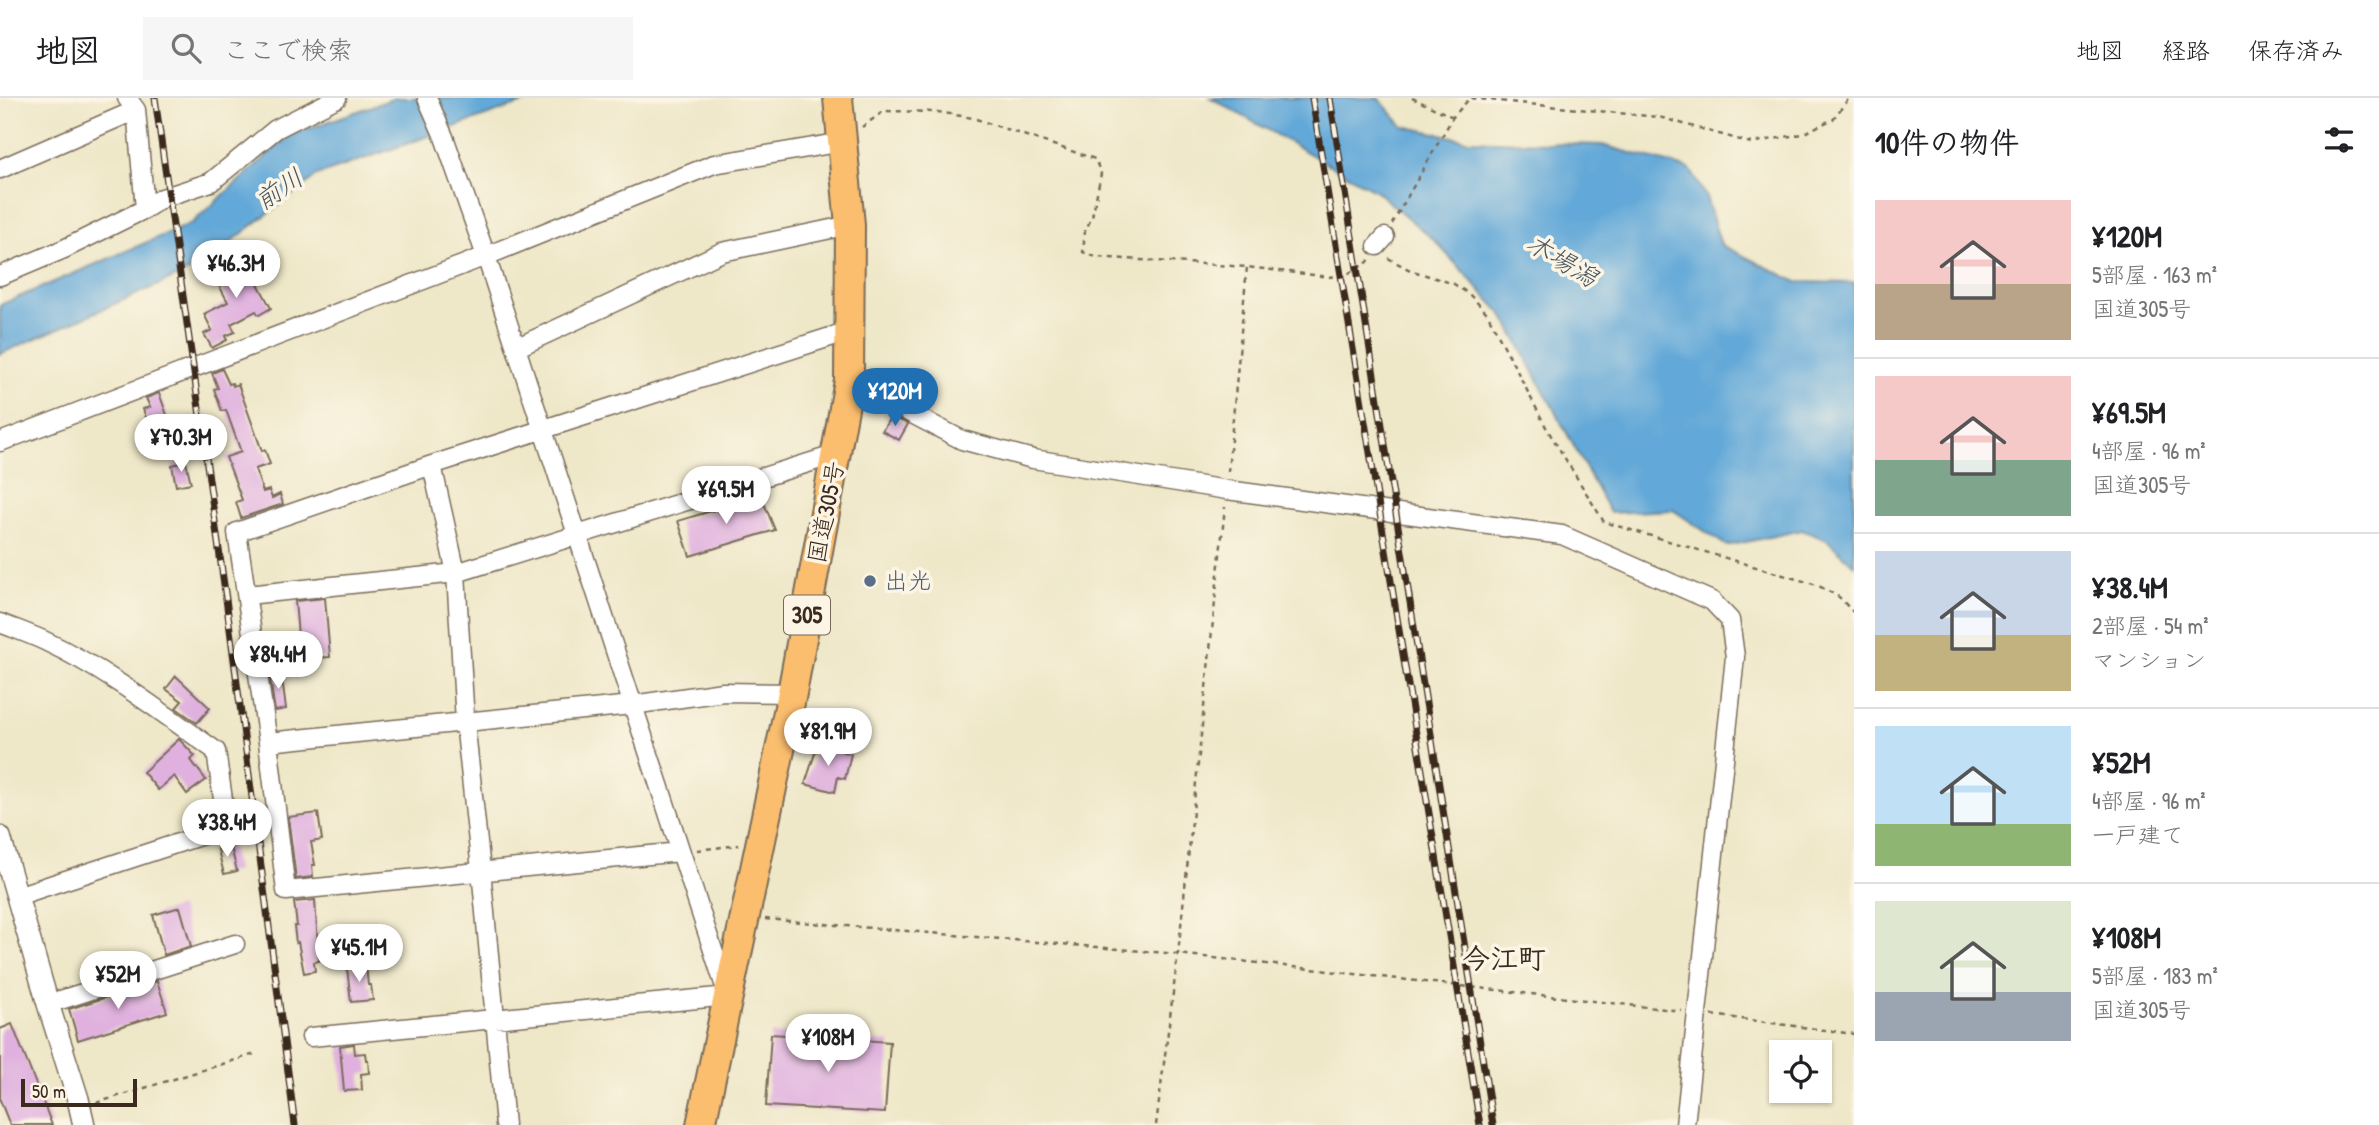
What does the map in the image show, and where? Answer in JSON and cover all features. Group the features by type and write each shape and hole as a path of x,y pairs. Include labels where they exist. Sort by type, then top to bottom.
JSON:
{"highway":[{"name":"国道305号","path":"701,1125 792,693 849,382 850,225 838,98"}],"street":[{"path":"0,276 64,249 169,195 211,182 276,129 337,98"},
{"path":"311,1037 728,996 516,348 444,137 427,98"},
{"path":"0,170 132,104 145,209"},
{"path":"0,442 485,256 714,164 843,142"},
{"path":"516,348 722,252 850,225"},
{"path":"680,852 286,891 268,742 237,532 432,465 849,331"},
{"path":"849,382 962,440 1032,459 1227,490 1562,535 1712,601 1730,620 1735,657 1685,1125"},
{"path":"247,595 456,573 837,454"},
{"path":"432,465 456,573 465,722 505,1125"},
{"path":"0,623 45,641 100,671 216,751 227,827 17,896"},
{"path":"268,742 632,705 723,692 792,693"},
{"path":"0,837 82,1116"},
{"path":"48,1004 235,944"}],"path":[{"path":"1412,98 1453,117"},
{"path":"843,142 884,111 938,112 973,118 1096,159 1101,174 1093,217 1085,231 1083,252 1096,257 1247,267 1330,277 1349,273 1367,262 1453,117 1470,98 1659,117 1751,143 1802,134 1833,119 1849,98"},
{"path":"1381,241 1391,261 1454,284 1469,294 1487,313 1548,429 1604,522 1818,585 1839,597 1854,613"},
{"path":"1156,1125 1178,954 1227,490 1247,267"},
{"path":"680,852 761,843"},
{"path":"745,918 1178,954 1698,1013 1854,1034"},
{"path":"82,1116 255,1054"}],"water":[{"name":"前川","path":"395,98 537,98 318,175 197,268 0,354 0,305 192,223 290,135"},
{"name":"木場潟","path":"1211,98 1378,98 1403,126 1467,140 1602,145 1690,169 1706,197 1721,245 1797,282 1854,283 1854,565 1827,540 1802,530 1727,546 1673,510 1610,513 1503,315 1434,240 1376,191"}],"building":[{"path":"248,250 255,261 248,265 271,308 259,315 256,311 231,324 235,332 225,336 227,340 212,348 204,334 212,330 204,314 228,302 215,278 235,268 230,260"},
{"path":"222,369 229,384 238,384 262,451 265,450 270,464 255,469 263,492 269,490 272,498 280,494 283,504 241,518 236,502 242,500 226,457 241,452 226,410 222,411 214,389 218,388 212,373"},
{"path":"159,393 167,415 162,417 170,441 156,446 143,409 150,407 146,398"},
{"path":"891,416 908,424 899,440 882,431"},
{"path":"186,462 191,483 176,486 172,465"},
{"path":"761,496 775,530 690,556 678,521"},
{"path":"325,598 330,657 300,659 295,601"},
{"path":"281,671 286,709 275,711 269,673"},
{"path":"176,676 210,708 197,723 176,708 182,701 166,689"},
{"path":"179,739 195,756 191,760 206,780 187,794 174,776 158,790 143,772"},
{"path":"818,744 851,754 845,779 838,777 835,792 805,784"},
{"path":"318,813 322,840 311,842 315,865 312,865 313,877 296,879 288,817"},
{"path":"230,843 237,871 224,874 217,846"},
{"path":"315,900 319,961 314,962 315,971 304,973 298,942 296,943 294,902"},
{"path":"180,907 191,946 164,955 153,915"},
{"path":"366,965 373,1000 351,1002 347,968"},
{"path":"157,981 167,1012 78,1040 69,1009"},
{"path":"12,1024 52,1125 10,1125 0,1100 0,1029"},
{"path":"771,1034 890,1042 885,1113 766,1106"},
{"path":"354,1044 355,1054 365,1053 369,1073 361,1074 362,1090 344,1091 340,1046"}],"railway":[{"path":"155,98 226,599 295,1125"},
{"path":"1312,98 1480,1125"},
{"path":"1330,98 1493,1125"}],"place":[{"name":"出光","path":"870,581"}],"district":[{"name":"今江町","path":"1504,958"}]}
